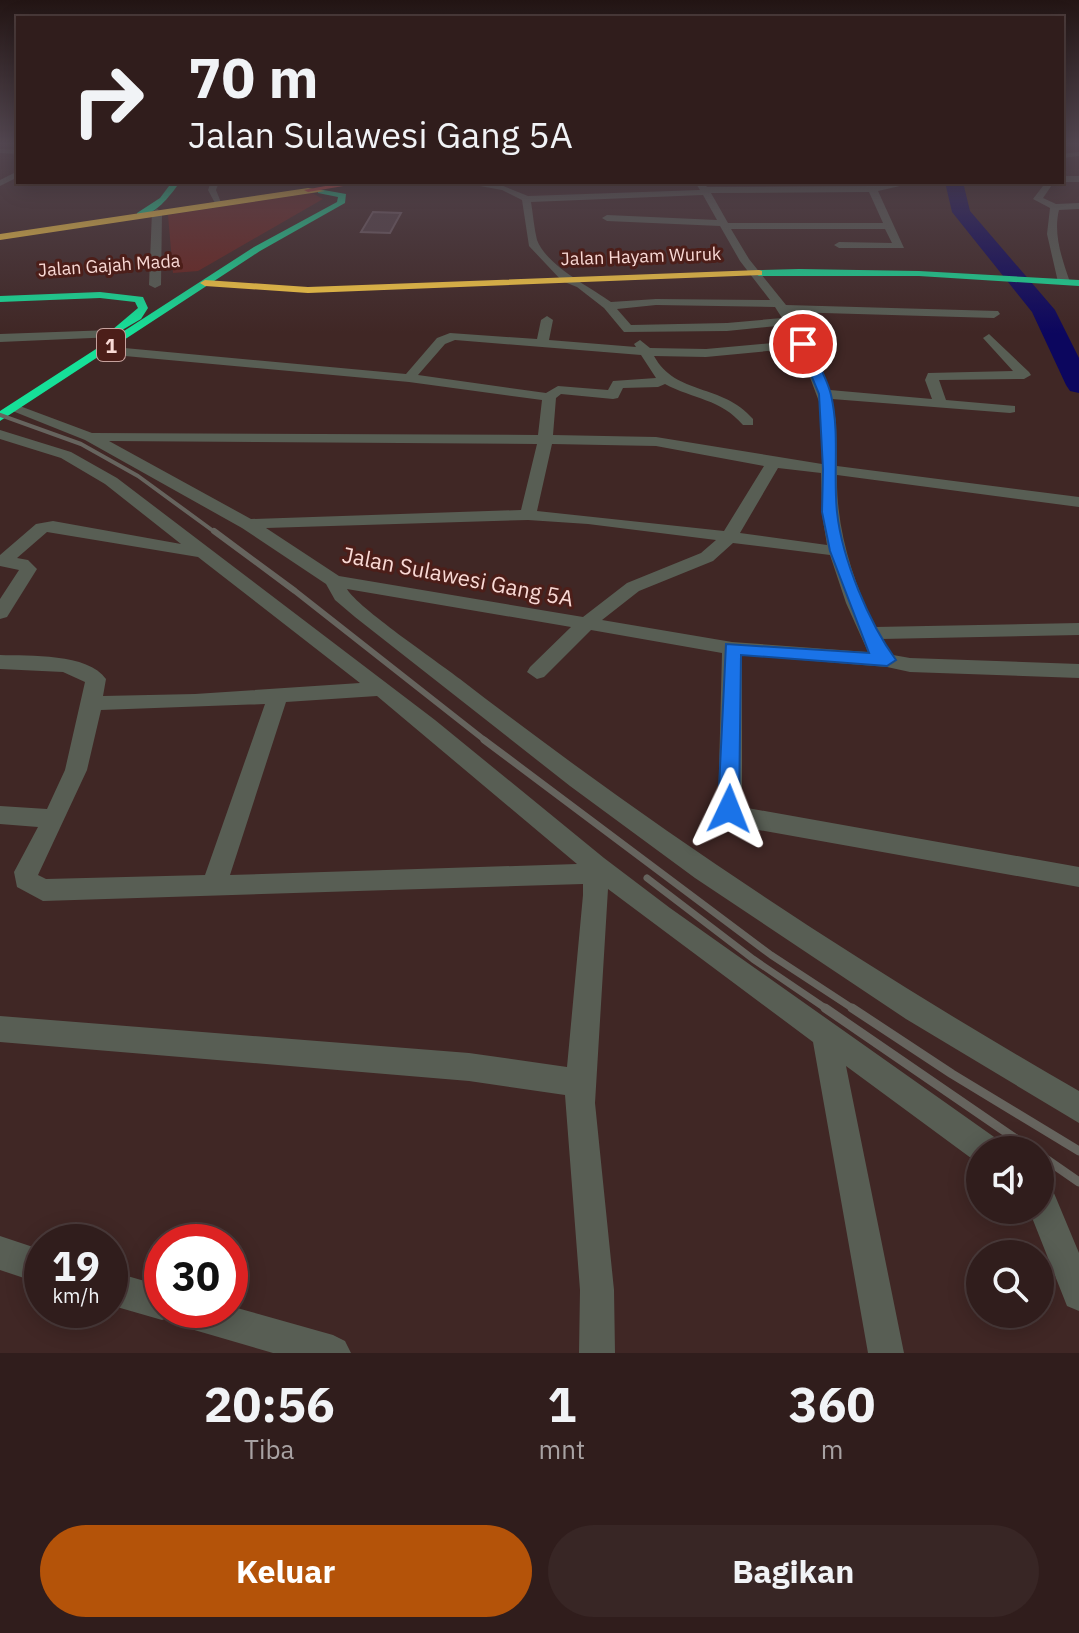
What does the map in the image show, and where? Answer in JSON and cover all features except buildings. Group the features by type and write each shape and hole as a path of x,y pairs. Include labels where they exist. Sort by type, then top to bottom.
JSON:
{"main road":[{"path":"0,237 153,209 198,206"},
{"name":"1","path":"4,409 279,236 319,206"},
{"name":"Jalan Hayam Wuruk","path":"213,278 308,290 753,272 912,271 1067,282"},
{"name":"Jalan Gajah Mada","path":"0,292 60,294 213,278"},
{"name":"1","path":"0,299 60,294 100,295 133,297 143,303 137,317 107,342"}],"street":[{"path":"527,206 533,244 566,279 581,285 608,306 647,352 663,378 710,393 740,411 748,422"},
{"path":"714,206 753,272 785,311 825,394 830,512 838,551 869,633 878,653 887,660"},
{"path":"883,206 889,226 912,271"},
{"path":"1067,282 1058,262 1053,223 1055,207 1076,206"},
{"path":"153,209 155,285"},
{"path":"607,218 724,224 889,226"},
{"path":"839,245 899,247"},
{"path":"608,306 656,302 785,311 994,314"},
{"path":"628,329 711,328 785,311"},
{"path":"542,345 547,320"},
{"path":"0,338 107,342 549,397 558,390 613,395 618,384 658,383 663,378"},
{"path":"409,378 444,338 647,352 719,352 803,344"},
{"path":"940,403 933,376 1024,375 989,338"},
{"path":"825,394 1010,409"},
{"path":"528,515 545,441 549,397"},
{"name":"Jalan Sulawesi Gang 5A","path":"4,409 90,437 248,524 334,581 732,648 887,660 915,666 1079,671"},
{"path":"0,434 52,449 85,464 428,725 595,869 966,1136"},
{"path":"90,437 658,441 773,463 986,487 1079,502"},
{"path":"537,672 563,644 636,585 709,556 757,497 773,463"},
{"path":"248,524 528,515 838,551"},
{"path":"1,561 42,528 53,526 201,552"},
{"path":"0,613 28,571 22,564 1,561"},
{"path":"334,581 341,596 362,613 649,833 819,950 944,1030 1079,1108"},
{"path":"869,633 1079,629"},
{"path":"732,648 730,812 742,818 1079,877"},
{"path":"0,662 59,666 86,672 96,679 97,684 76,770 26,872 26,880 43,890 595,869"},
{"path":"92,703 379,689"},
{"path":"214,885 278,695"},
{"path":"0,815 54,819"},
{"path":"595,869 580,1083 581,1137 600,1322 597,1353"},
{"path":"0,1029 469,1067 580,1083"},
{"path":"826,1036 886,1353"},
{"path":"1051,1224 1079,1294"},
{"path":"0,1253 24,1261"},
{"path":"246,1328 333,1353"}],"shaded area":[{"path":"226,206 311,206 198,271 173,273 168,215"}],"waterway":[{"path":"960,206 961,212 1043,310 1079,385"}],"railway":[{"path":"0,415 81,444 138,476 216,533"},
{"path":"214,531 487,742"},
{"path":"484,740 771,955 855,1010"},
{"path":"647,878 753,959 828,1010"},
{"path":"825,1008 1012,1136"},
{"path":"852,1008 952,1074 1079,1151"},
{"path":"1054,1165 1079,1182"}],"traffic: fast":[{"path":"140,215 154,206"},
{"path":"0,417 257,249 335,206"},
{"path":"759,273 919,274 1079,283"},
{"path":"0,299 100,295 139,299 143,308 137,317 117,330"}],"traffic: slow":[{"path":"0,237 202,206"},
{"path":"205,283 308,290 759,273"}],"route":[{"path":"729,809 732,648 887,660 878,653 838,551 830,512 825,394 803,344"}]}
